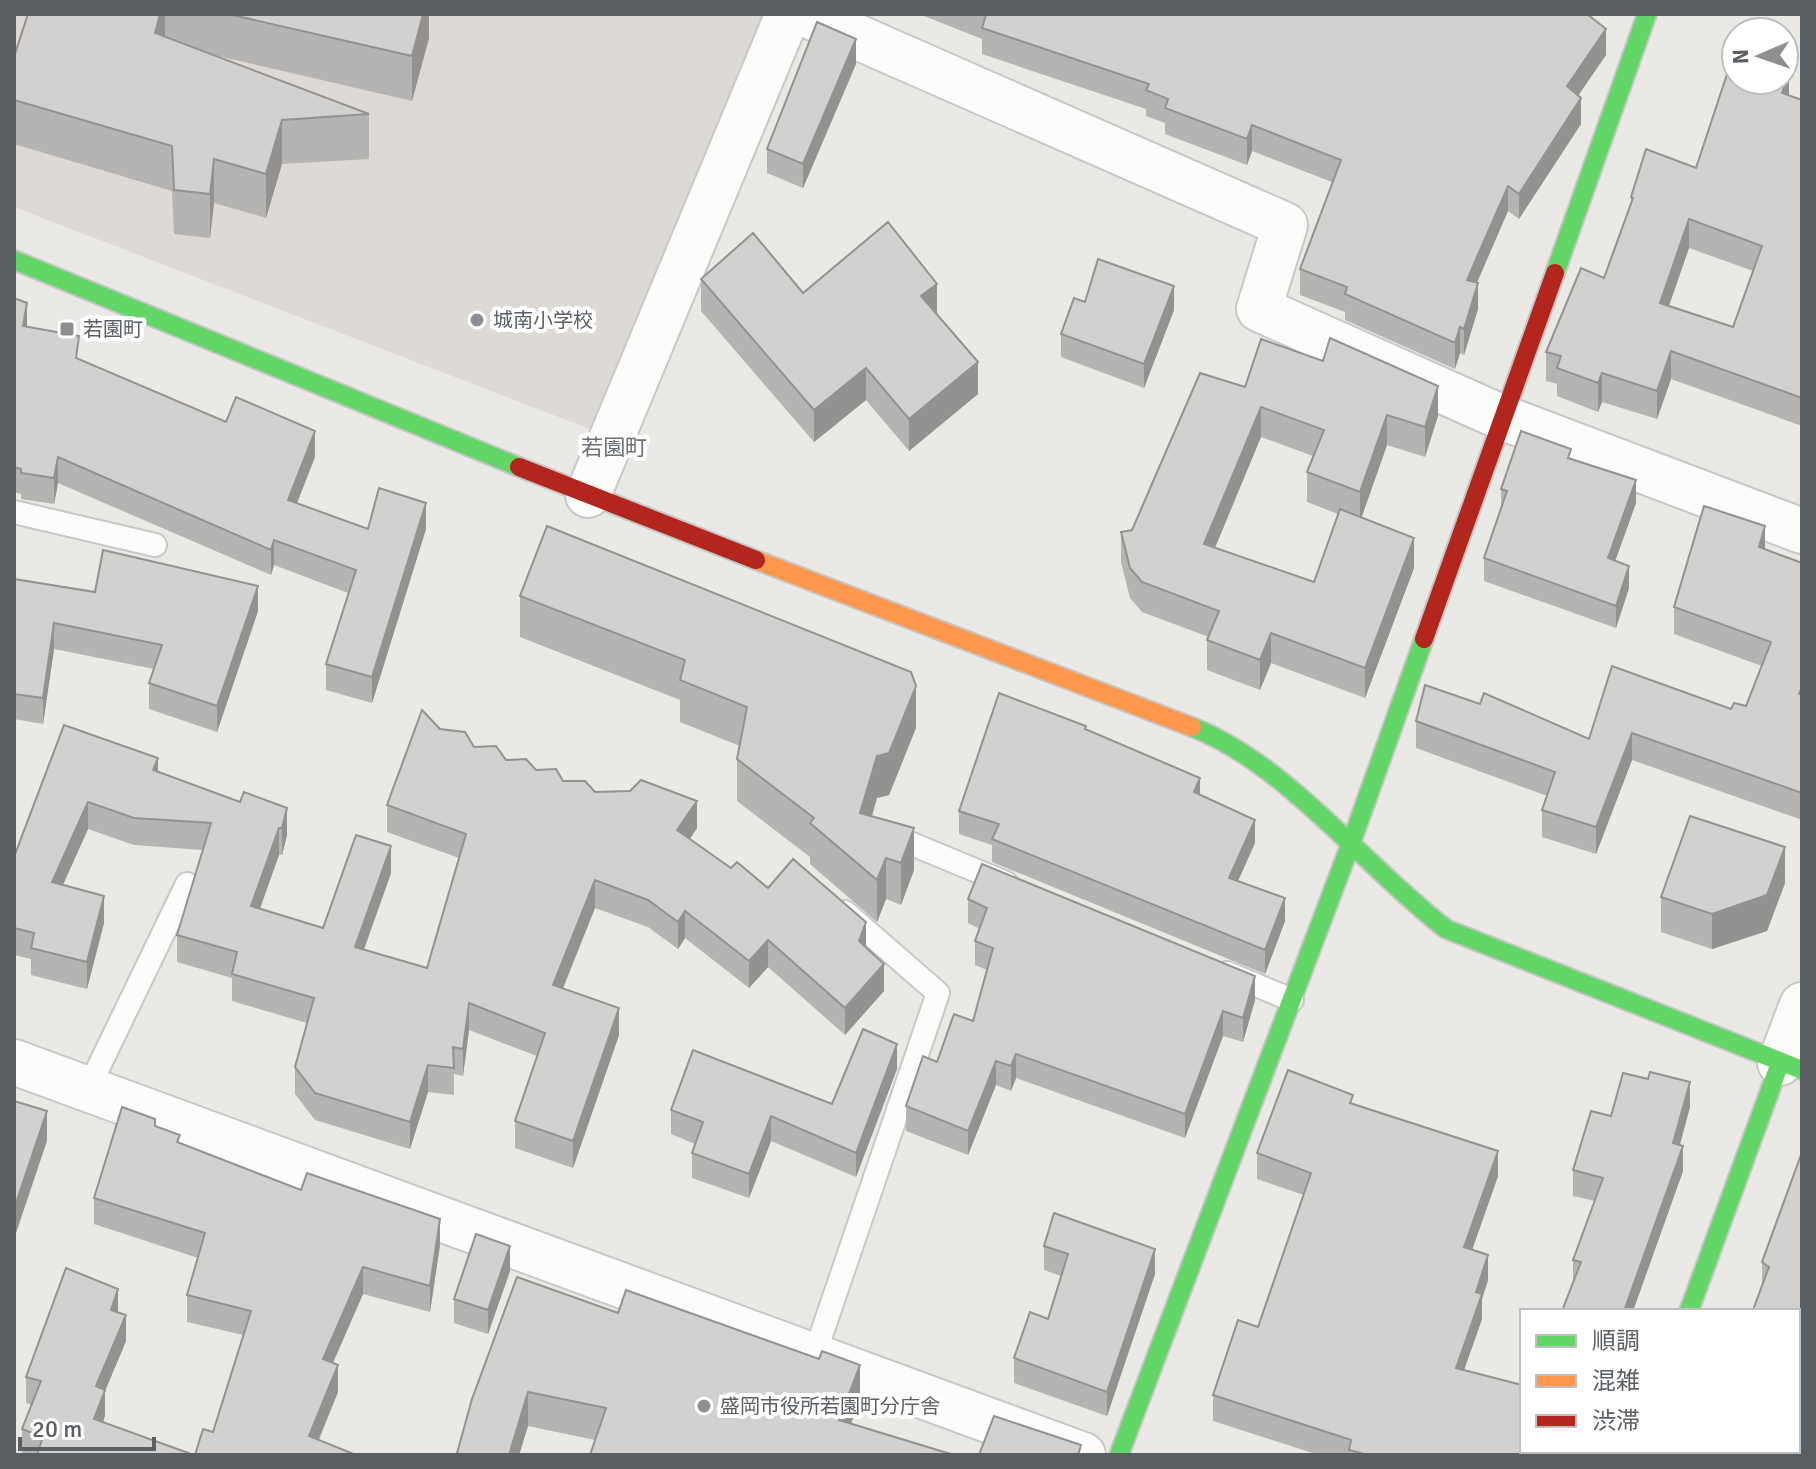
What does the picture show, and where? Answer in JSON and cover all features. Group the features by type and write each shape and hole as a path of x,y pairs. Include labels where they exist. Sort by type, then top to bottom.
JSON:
{"street":[{"path":"588,495 788,14"},
{"path":"805,14 1285,225 1259,309 1501,417 1802,531"},
{"path":"1119,1455 1350,846 1647,14"},
{"path":"14,260 588,495 1213,735 1267,768 1402,895 1446,929 1791,1066"},
{"path":"1690,1309 1791,1066 1802,1005"},
{"path":"14,1062 1083,1455"}],"lane":[{"path":"14,512 155,545"},
{"path":"907,842 1026,891"},
{"path":"88,1089 187,884"},
{"path":"814,1356 938,993 832,901"},
{"path":"1203,963 1292,1000"}],"shaded area":[{"name":"城南小学校","path":"14,14 774,14 600,433 14,207"}],"building":[{"path":"28,14 160,14 155,33 369,114 282,120 266,174 214,159 210,194 174,190 172,146 14,100 14,57"},
{"path":"228,14 423,14 412,56"},
{"path":"985,14 1587,14 1606,29 1567,86 1581,98 1519,194 1508,186 1467,280 1478,283 1464,329 1460,327 1455,343 1345,294 1347,287 1300,269 1341,160 1252,125 1247,139 1165,108 1168,99 1146,90 1149,84 982,28"},
{"path":"817,22 856,39 803,164 767,149"},
{"path":"1720,95 1791,96 1802,100 1802,398 1671,351 1657,391 1602,373 1598,383 1557,368 1561,356 1546,352 1581,268 1604,278 1633,198 1646,149 1696,168","holes":["1689,219 1762,246 1733,327 1660,303"]},
{"path":"888,222 937,284 921,296 978,362 909,419 866,368 814,410 701,279 753,233 803,293"},
{"path":"1098,259 1174,286 1144,364 1061,334 1074,298 1085,302"},
{"path":"14,298 27,303 23,326 79,336 76,358 226,422 236,397 315,431 288,500 368,529 379,488 426,503 372,677 326,664 356,570 274,540 271,550 58,457 54,478 21,473 21,469 14,467"},
{"path":"1330,338 1438,386 1425,427 1387,415 1360,492 1307,472 1324,430 1261,407 1204,544 1314,582 1340,509 1414,538 1365,668 1271,633 1260,660 1207,640 1219,611 1142,582 1130,568 1121,532 1132,530 1200,373 1245,387 1261,339 1323,361"},
{"path":"1521,431 1571,449 1568,458 1636,480 1608,558 1629,566 1616,606 1484,558 1507,491 1501,489"},
{"path":"1704,506 1765,526 1759,547 1802,563 1802,687 1799,694 1802,695 1802,793 1632,733 1596,827 1542,810 1555,772 1416,721 1425,685 1480,704 1484,693 1589,739 1612,666 1731,709 1734,703 1746,706 1771,642 1674,607"},
{"path":"547,526 911,672 916,686 889,753 877,756 860,813 914,828 901,863 886,858 877,880 810,823 814,818 737,759 747,707 680,680 685,660 520,596"},
{"path":"103,550 258,586 217,706 149,683 162,645 54,623 43,698 14,694 14,579 95,592"},
{"path":"999,693 1086,726 1085,729 1200,778 1194,792 1255,820 1229,878 1285,898 1265,950 992,839 999,824 959,811"},
{"path":"422,710 440,729 465,732 474,747 496,746 506,760 526,759 536,770 556,769 563,781 585,781 595,792 630,791 641,780 697,801 677,830 731,868 737,862 768,888 793,859 866,922 859,941 884,964 845,1008 768,940 749,961 685,911 678,922 648,900 595,880 553,985 619,1008 573,1141 515,1121 545,1033 469,1003 463,1049 453,1047 454,1068 428,1065 410,1122 315,1093 295,1067 314,998 232,974 237,952 177,935 211,823 134,818 88,802 52,882 104,896 87,962 31,948 34,933 14,928 14,857 64,725 158,758 153,770 240,802 244,792 287,808 251,906 323,928 356,835 391,846 355,947 427,968 466,834 387,805"},
{"path":"1690,816 1785,847 1767,895 1712,914 1661,897"},
{"path":"982,864 1255,976 1243,1018 1223,1011 1185,1114 1016,1054 1011,1066 996,1061 968,1131 906,1106 923,1056 937,1062 954,1014 973,1021 993,948 975,941 987,908 968,899"},
{"path":"863,1029 897,1044 856,1153 771,1116 749,1174 692,1153 703,1122 671,1110 693,1050 832,1104"},
{"path":"1288,1070 1353,1095 1350,1103 1498,1151 1464,1247 1488,1255 1476,1292 1482,1294 1456,1368 1520,1384 1520,1453 1572,1455 1368,1455 1349,1450 1351,1440 1213,1395 1238,1320 1258,1327 1311,1173 1257,1153"},
{"path":"1650,1072 1690,1082 1673,1143 1683,1146 1625,1309 1563,1309 1581,1262 1573,1260 1603,1178 1573,1170 1591,1111 1611,1116 1623,1073 1648,1079"},
{"path":"14,1101 47,1111 14,1209"},
{"path":"122,1107 155,1119 155,1126 180,1135 177,1142 301,1190 307,1173 440,1219 430,1286 363,1267 323,1359 338,1365 309,1436 356,1455 195,1455 203,1429 213,1432 251,1311 187,1295 205,1233 94,1198"},
{"path":"1802,1152 1802,1327 1800,1309 1753,1309 1769,1267 1762,1262"},
{"path":"1054,1213 1155,1249 1107,1392 1014,1358 1030,1312 1048,1319 1068,1254 1044,1246"},
{"path":"476,1234 510,1246 488,1310 454,1299"},
{"path":"66,1268 118,1289 111,1310 126,1315 96,1386 105,1390 94,1419 194,1455 37,1455 43,1437 22,1429 41,1381 26,1377"},
{"path":"517,1277 618,1313 626,1290 819,1359 822,1351 860,1365 839,1420 954,1455 590,1455 606,1408 528,1392 509,1455 457,1453 472,1399"},
{"path":"994,1416 1081,1445 1078,1455 979,1455"},
{"path":"1802,1424 1802,1455 1668,1455 1800,1453"}],"traffic: fast":[{"path":"1555,273 1647,14"},
{"path":"14,260 519,467"},
{"path":"1119,1455 1350,846 1424,639"},
{"path":"1192,727 1260,765 1324,818 1446,929 1802,1070"},
{"path":"1690,1309 1780,1063"}],"traffic: slow":[{"path":"756,560 1192,727"}],"traffic: jam":[{"path":"1424,639 1555,273"},
{"path":"519,467 756,560"}],"place":[{"name":"城南小学校","path":"477,320"},
{"name":"若園町","path":"67,329"},
{"name":"盛岡市役所若園町分庁舎","path":"704,1406"}],"district":[{"name":"若園町","path":"614,447"}]}
